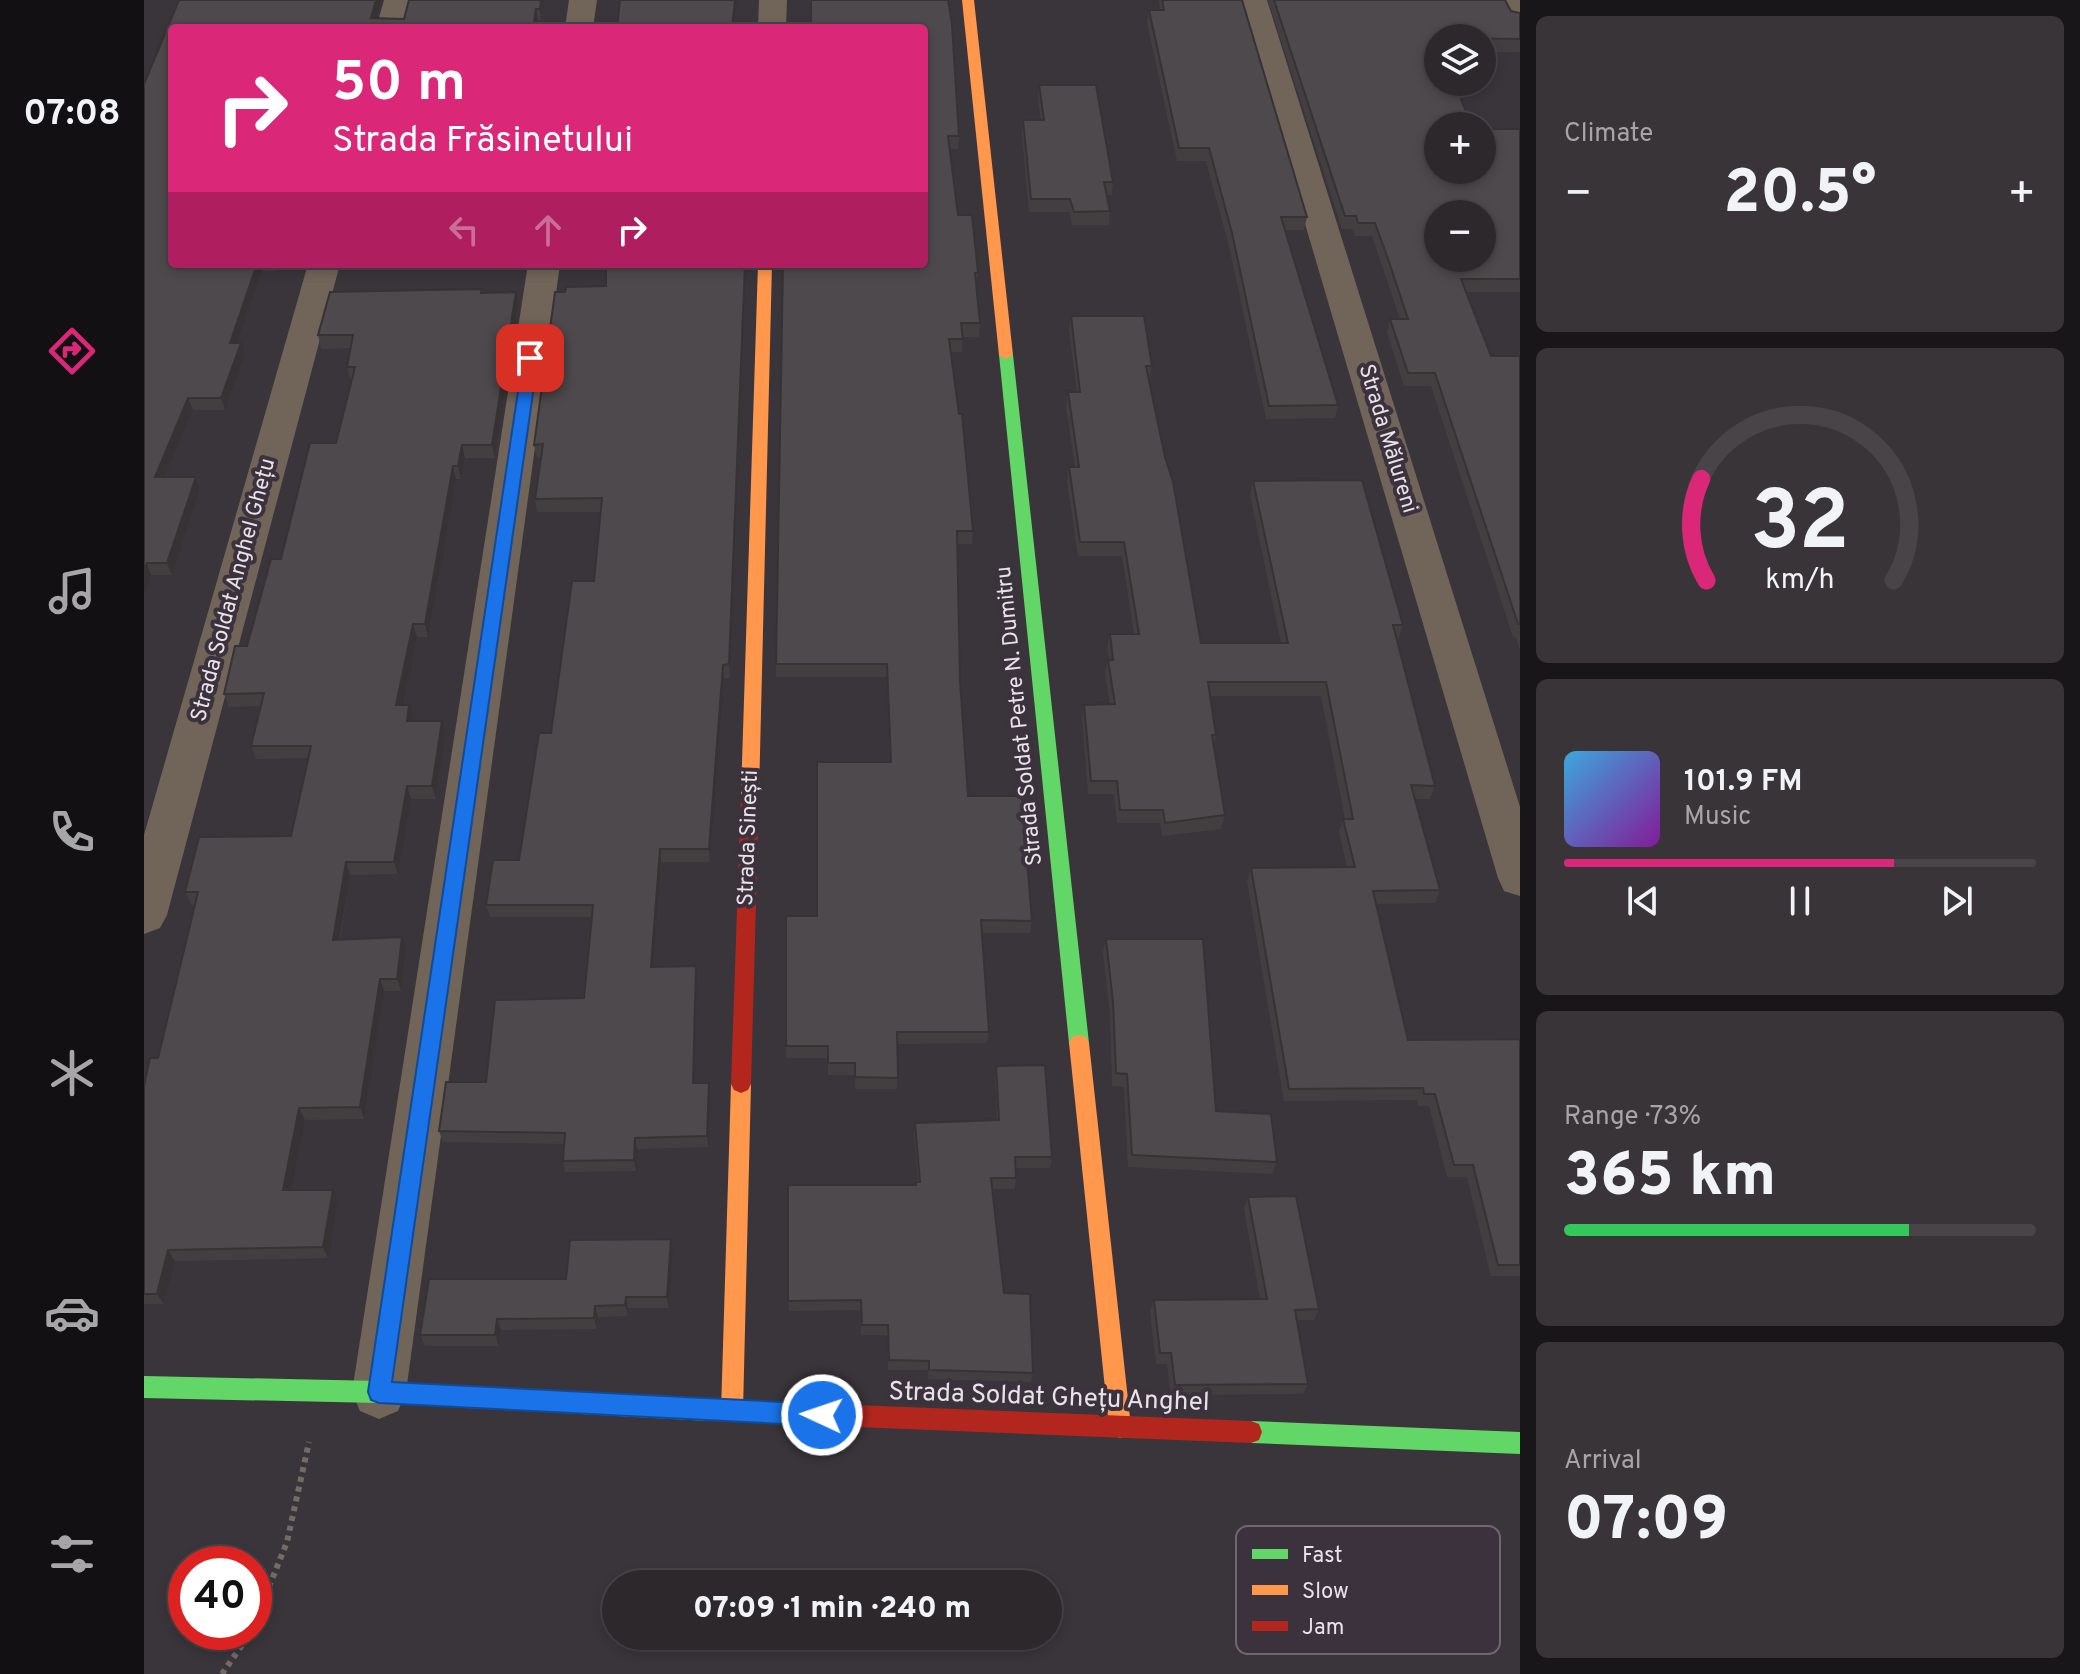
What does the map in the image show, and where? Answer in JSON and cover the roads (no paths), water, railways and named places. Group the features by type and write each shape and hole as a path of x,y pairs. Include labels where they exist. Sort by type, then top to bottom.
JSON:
{"street":[{"path":"391,24 398,0"},
{"path":"580,24 583,0"},
{"path":"772,24 773,0"},
{"name":"Strada Soldat Petre N. Dumitru","path":"968,0 1120,1427"},
{"name":"Strada Mălureni","path":"1253,0 1520,878"},
{"path":"1512,0 1520,16"},
{"name":"Strada Soldat Anghel Ghețu","path":"144,915 323,268"},
{"path":"379,1392 543,268"},
{"name":"Strada Sinești","path":"732,1411 765,268"},
{"name":"Strada Soldat Ghețu Anghel","path":"144,1387 379,1392 732,1411 1520,1443"}]}
